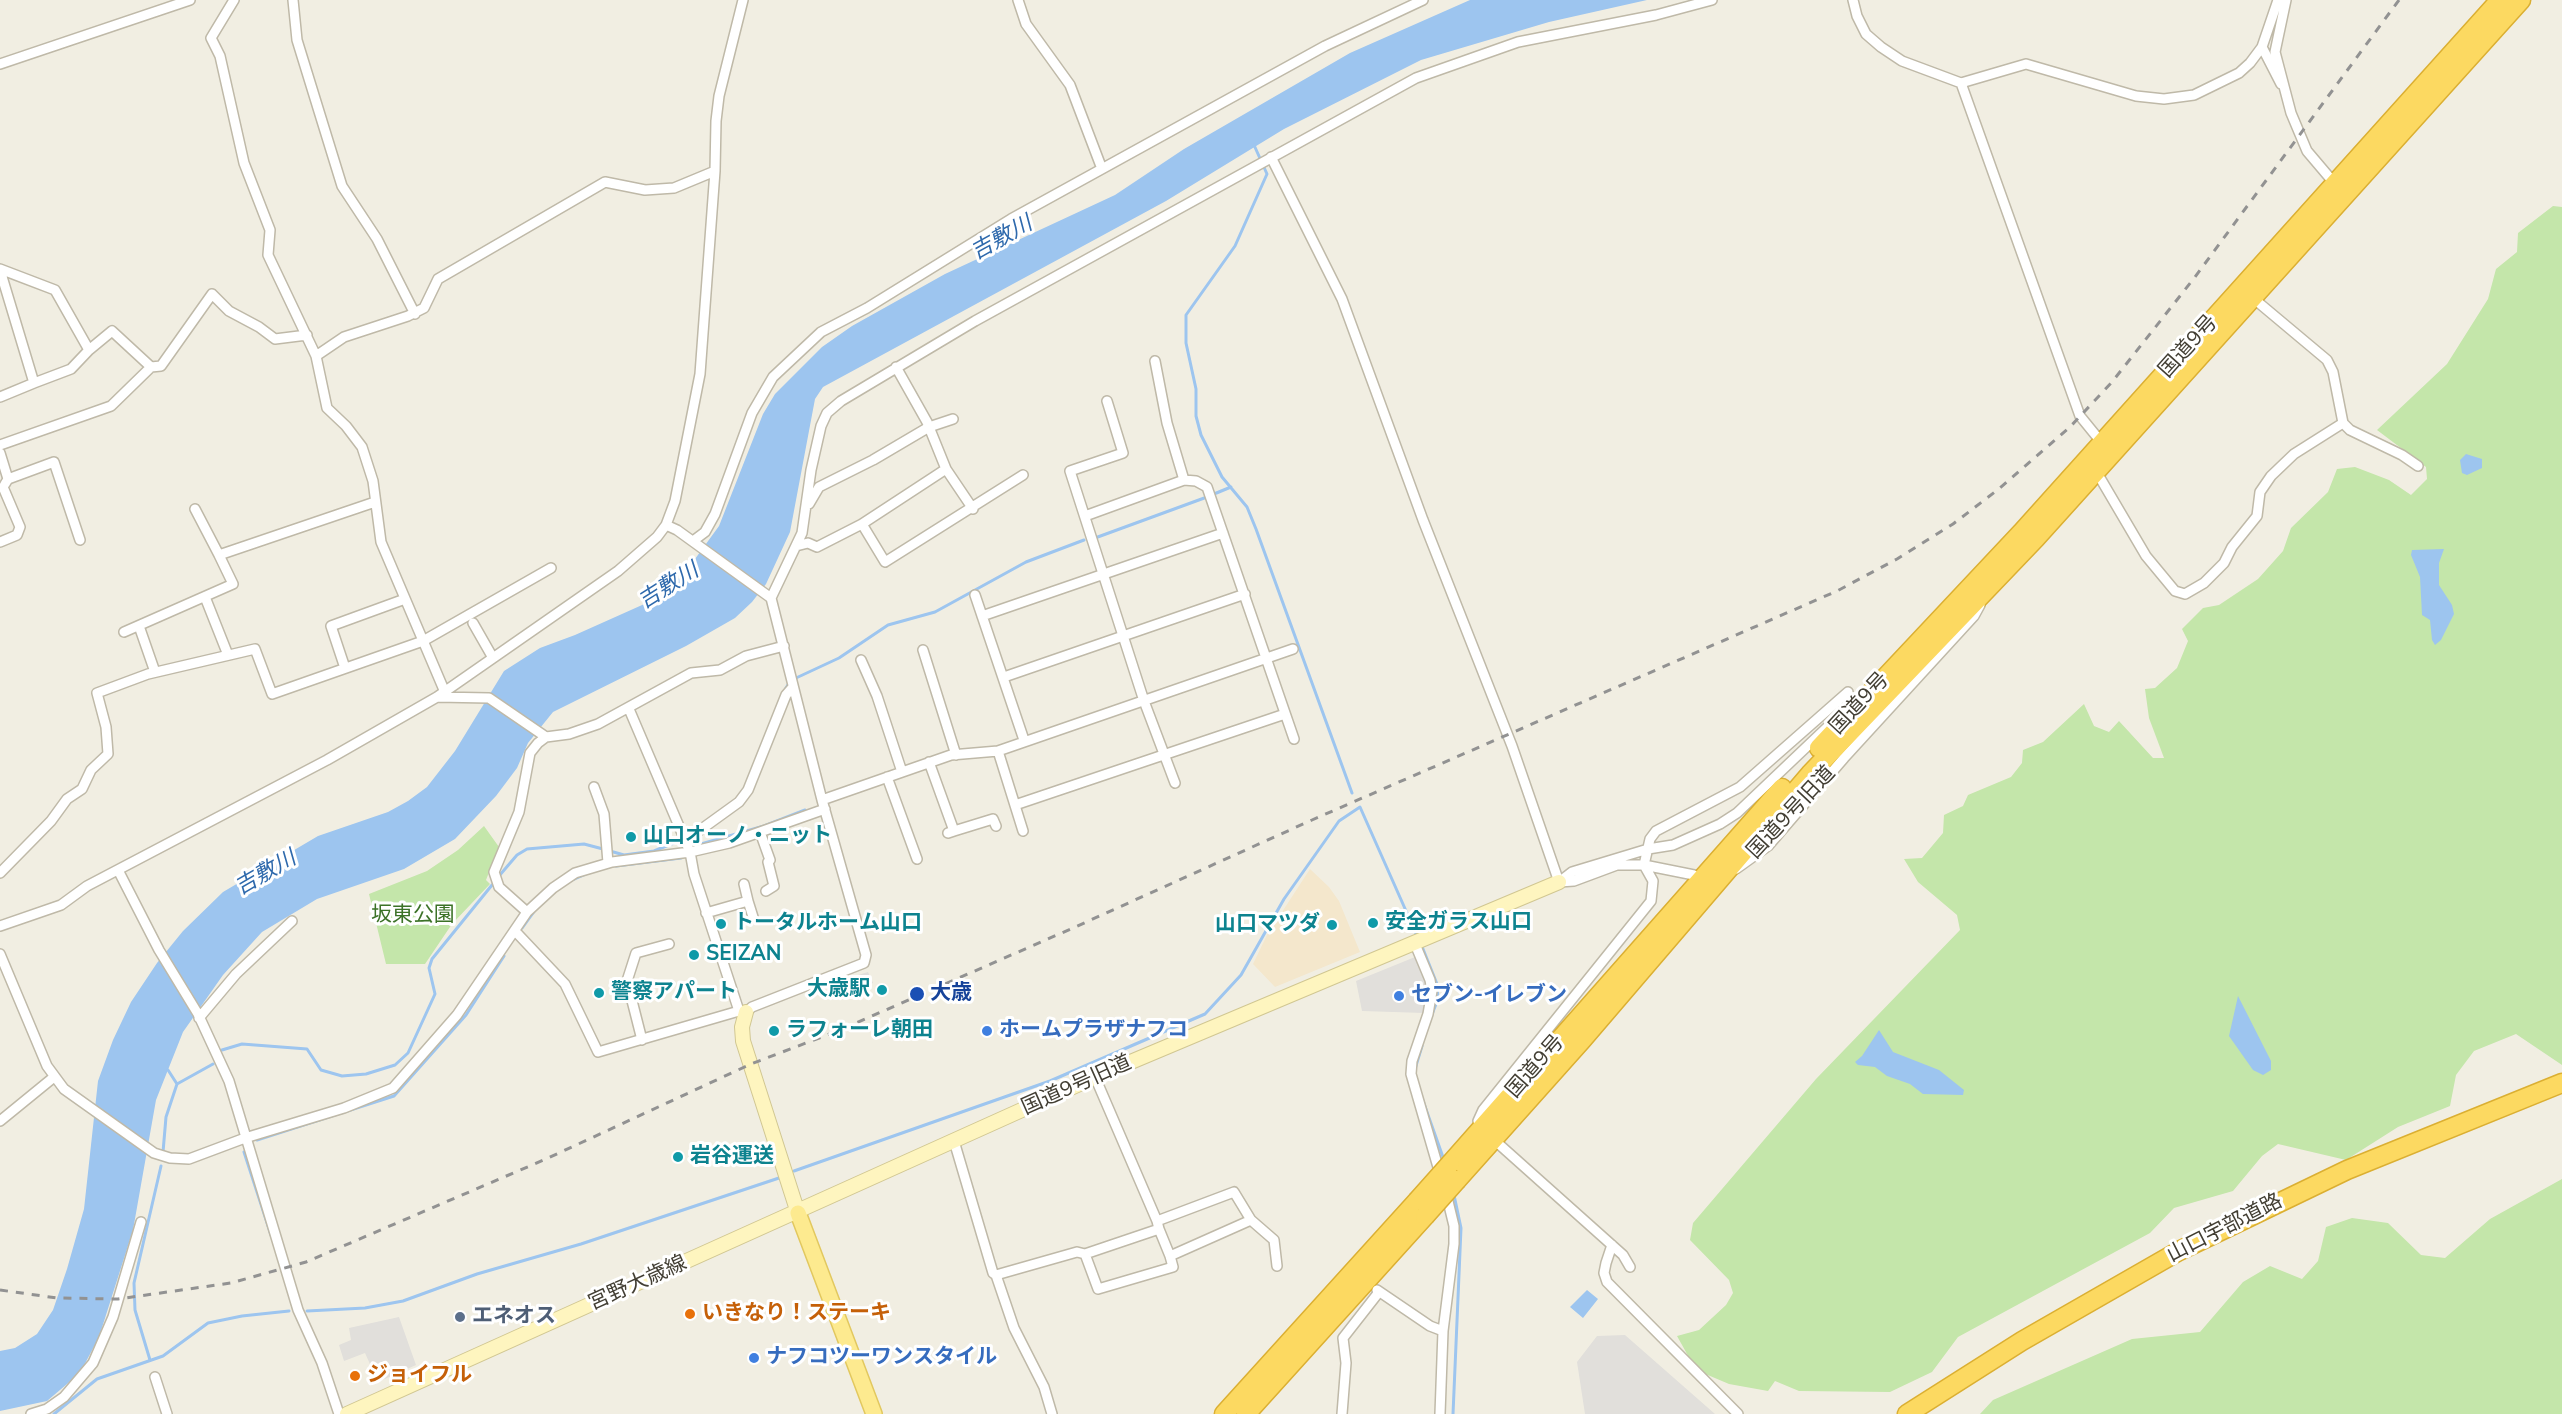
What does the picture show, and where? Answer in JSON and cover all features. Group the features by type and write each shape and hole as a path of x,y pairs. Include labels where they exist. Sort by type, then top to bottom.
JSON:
{"highway":[{"name":"国道9号","path":"1488,1134 1750,824 2102,443 2500,0"},
{"name":"国道9号","path":"1224,1414 1421,1209 1488,1134 1635,979 1810,774 1989,590 2521,0"},
{"name":"山口宇部道路","path":"1907,1414 2022,1341 2189,1246 2266,1207 2410,1143 2562,1083"},
{"name":"山口宇部道路","path":"1921,1414 2043,1336 2180,1257 2345,1177 2465,1125 2562,1089"},
{"name":"国道9号","path":"1246,1414 1373,1286 1421,1209"}],"main road":[{"path":"798,1214 874,1414"}],"street":[{"path":"0,64 190,0"},
{"path":"234,0 211,38 220,56 244,163 270,230 268,255 308,335 316,356 327,408 346,426 362,447 373,481 381,542 423,641 440,693"},
{"path":"293,0 297,40 342,186 377,239 415,314"},
{"path":"0,926 61,905 87,886 327,760 440,693 493,658 618,571 657,537 666,525 675,501 700,374 716,171 719,96 743,0"},
{"path":"1018,0 1026,24 1070,85 1102,169"},
{"path":"693,542 705,532 715,514 752,413 772,377 821,332 867,308 1011,219 1325,46 1423,0"},
{"path":"768,595 802,533 817,440 827,413 896,367 975,321 1416,78 1518,42 1656,15 1712,0"},
{"path":"1853,0 1857,16 1866,34 1881,47 1902,61 1961,83 2026,64 2136,96 2164,99 2194,95 2239,73 2262,47 2278,0"},
{"path":"2286,0 2275,52 2291,113 2307,151 2335,184"},
{"path":"2262,47 2278,81 2285,88"},
{"path":"1961,83 2080,416 2102,443"},
{"path":"1269,158 1342,299 1423,520 1512,746 1559,882"},
{"path":"316,356 344,338 415,314 424,308 438,279 605,182 645,190 674,189 716,171"},
{"path":"0,269 55,290 88,350"},
{"path":"0,269 34,383"},
{"path":"0,445 111,406 151,367 160,366 212,294 229,311 259,327 275,339 308,335"},
{"path":"2253,298 2327,360 2333,372 2343,423 2350,430 2402,455 2418,466"},
{"path":"0,397 71,369 88,350 112,331 151,367"},
{"path":"1155,361 1167,423 1185,480"},
{"path":"896,367 928,427 946,469 973,508"},
{"path":"1107,401 1123,453 1070,471 1101,575 1175,783"},
{"path":"806,508 819,487 873,460 928,427 953,418"},
{"path":"2096,471 2146,556 2175,591 2185,594 2204,583 2224,563 2232,548 2257,516 2260,492 2271,476 2294,454 2343,423"},
{"path":"0,453 4,485 20,527 17,535 0,542"},
{"path":"4,485 54,462 80,540"},
{"path":"796,546 808,543 817,547 862,524 946,469"},
{"path":"862,524 885,562 1023,475"},
{"path":"1085,516 1185,480 1196,481 1207,487 1294,739"},
{"path":"219,555 375,502"},
{"path":"124,632 232,584 195,509"},
{"path":"515,931 565,984 598,1052 742,1011 864,963 866,955 823,804 784,646 768,595 666,525"},
{"path":"982,616 1223,533"},
{"path":"0,873 51,821 67,800 82,789 91,770 108,754 106,727 98,693 155,672 255,649 272,694 423,641 551,568"},
{"name":"国道9号旧道","path":"1734,870 1768,846 1844,758 1974,616 1989,590"},
{"path":"1004,677 1245,594"},
{"path":"975,595 1024,740"},
{"path":"205,597 228,655"},
{"path":"345,668 331,626 405,599"},
{"path":"472,623 493,658"},
{"path":"139,626 155,672"},
{"path":"440,693 489,698 542,735 586,728 629,709 692,673 720,670 754,653 784,646"},
{"path":"0,954 54,1077 64,1089 161,1157 189,1159 245,1138 344,1108 393,1088 457,1015 527,912 575,873 608,863 690,852 760,832 887,777 929,762 956,755 998,751 1024,740 1293,649"},
{"path":"923,650 956,755"},
{"path":"861,660 877,696 902,772"},
{"path":"685,841 739,802 748,790 786,695 793,687"},
{"path":"1630,1267 1612,1245 1488,1134 1478,1121 1483,1110 1645,911 1654,890 1653,881 1644,865 1656,831 1740,788 1848,692"},
{"name":"国道9号旧道","path":"798,1214 1095,1077 1320,981 1415,944 1559,882 1572,872 1692,838 1737,813 1823,729 1868,695"},
{"path":"629,709 690,852 706,913 742,1011 744,1041 798,1214"},
{"path":"1015,806 1285,714"},
{"path":"527,912 499,887 494,872 519,812 530,753 542,735"},
{"path":"998,751 1023,831"},
{"path":"929,762 951,832 993,819"},
{"path":"887,777 917,859"},
{"path":"594,787 604,814 608,863"},
{"path":"760,832 770,860 768,862 774,886 766,891"},
{"name":"国道9号旧道","path":"1559,882 1574,881 1617,865 1644,865 1694,875"},
{"path":"118,870 159,950 199,1016 229,1081 298,1310 322,1363 339,1414"},
{"path":"744,884 753,917"},
{"path":"706,913 748,901"},
{"path":"199,1016 236,974 292,921"},
{"path":"642,1040 627,981 636,953 669,944"},
{"path":"1415,944 1430,980 1432,991 1428,1014 1412,1061 1411,1074 1454,1226 1443,1331 1440,1414"},
{"path":"0,1121 54,1077"},
{"path":"1085,1254 1098,1289 1173,1267 1158,1225 1095,1077"},
{"path":"954,1141 993,1273 996,1275 1014,1328 1044,1387 1052,1414"},
{"path":"996,1275 1077,1252 1085,1254 1234,1192 1251,1220 1274,1240 1277,1266"},
{"name":"宮野大歳線","path":"347,1414 798,1214"},
{"path":"1170,1256 1251,1220"},
{"path":"31,1414 47,1409 64,1397 93,1363 113,1317 141,1222"},
{"path":"1612,1245 1608,1250 1604,1273 1607,1282 1738,1414"},
{"path":"1342,1414 1346,1363 1343,1338 1373,1286 1430,1326 1443,1331"},
{"path":"155,1377 167,1414"}],"shaded area":[{"path":"1310,869 1329,887 1339,901 1360,952 1275,987 1253,964 1267,935"},
{"path":"1415,957 1428,990 1424,1013 1362,1011 1356,981"},
{"path":"868,972 873,983 848,993 842,980"},
{"name":"ジョイフル","path":"399,1317 416,1365 378,1382 365,1353 344,1361 339,1345 351,1340 349,1328"},
{"path":"1625,1335 1715,1414 1585,1414 1577,1362 1597,1336"}],"green space":[{"path":"2553,206 2562,207 2562,1065 2516,1034 2474,1051 2456,1075 2450,1106 2398,1127 2346,1160 2278,1144 2262,1156 2233,1191 2174,1208 2150,1233 1958,1337 1932,1372 1890,1392 1799,1391 1775,1381 1768,1391 1729,1384 1696,1370 1677,1336 1699,1330 1726,1305 1733,1293 1729,1280 1690,1240 1693,1223 1816,1079 1960,930 1957,915 1918,882 1904,859 1922,858 1943,833 1944,815 1963,806 1968,795 2011,777 2022,763 2023,750 2043,742 2084,704 2094,726 2109,732 2119,721 2153,758 2164,758 2149,718 2145,689 2155,688 2177,668 2188,641 2182,629 2203,608 2219,605 2258,579 2283,551 2291,528 2328,492 2337,469 2355,467 2389,480 2411,495 2427,479 2426,467 2377,430 2447,364 2488,299 2496,269 2517,252 2518,233"},
{"name":"坂東公園","path":"484,826 499,847 486,880 490,884 452,924 425,964 386,964 369,894 427,871 458,850"},
{"path":"2562,1179 2562,1414 1980,1414 1993,1400 2132,1339 2200,1332 2243,1282 2270,1266 2302,1279 2318,1261 2326,1227 2352,1218 2388,1223 2421,1255 2445,1258 2490,1219"}],"water":[{"name":"吉敷川","path":"1470,0 1647,0 1549,22 1421,60 1284,129 1166,201 823,387 815,399 790,532 766,584 752,602 735,618 686,646 553,712 528,743 517,768 496,796 455,839 404,869 317,899 262,932 223,975 183,1032 156,1100 133,1230 99,1337 80,1373 47,1401 0,1411 0,1351 15,1348 37,1334 53,1310 67,1269 84,1209 98,1081 113,1040 131,1002 157,963 183,931 223,892 318,836 388,812 408,801 427,787 455,751 504,671 540,648 660,597 687,570 719,526 763,414 775,394 822,347 852,326 945,274 1115,195 1184,149 1350,53"},
{"path":"2466,454 2482,459 2482,468 2467,475 2462,473 2460,460"},
{"path":"2444,549 2439,563 2439,585 2452,605 2454,614 2441,640 2435,645 2432,640 2430,620 2422,615 2420,577 2411,555 2412,550"},
{"path":"2238,996 2271,1061 2271,1070 2263,1075 2253,1070 2229,1036"},
{"path":"1879,1030 1893,1052 1939,1070 1964,1090 1963,1095 1923,1094 1910,1084 1887,1076 1875,1067 1858,1065 1855,1062 1862,1056"},
{"path":"1587,1290 1598,1299 1583,1318 1570,1307"}],"waterway":[{"path":"1254,145 1267,174 1235,246 1186,315 1186,343 1196,389 1196,416 1201,435 1222,477 1247,507 1352,793"},
{"path":"1214,494 1231,487"},
{"path":"1095,538 1207,497"},
{"path":"796,678 839,658 888,625 935,612 1026,562 1084,540"},
{"path":"783,693 789,683"},
{"path":"794,1171 1050,1081 1205,1014 1241,975 1284,899 1339,821 1360,807 1418,938"},
{"path":"694,846 764,826 805,810"},
{"path":"610,851 624,855 654,851 681,840"},
{"path":"499,876 517,855 527,849 584,844 603,849"},
{"path":"616,866 681,858"},
{"path":"570,881 586,874"},
{"path":"222,1050 242,1044 307,1049 321,1070 342,1076 366,1074 395,1065 408,1053 435,994 429,968 432,959 492,885"},
{"path":"522,928 535,910"},
{"path":"1421,944 1437,984 1438,999 1431,1017"},
{"path":"257,1140 394,1096 466,1015 504,956"},
{"path":"1415,1069 1422,1046"},
{"path":"177,1084 213,1064"},
{"path":"163,1152 166,1117 177,1084 168,1070"},
{"path":"1422,1098 1444,1160"},
{"path":"244,1152 271,1235"},
{"path":"150,1360 135,1310 134,1283 161,1166"},
{"path":"307,1311 365,1308 403,1301 477,1274 581,1244 779,1178"},
{"path":"1453,1414 1461,1228 1454,1195"},
{"path":"54,1414 97,1379 163,1356 208,1323 242,1316 289,1311"}],"railway":[{"path":"0,1290 57,1298 118,1299 231,1283 306,1262 546,1159 751,1064 840,1030 1312,820 1837,591 1897,559 1953,524 2000,488 2070,427 2112,382 2195,277 2399,0"}],"place":[{"name":"山口オーノ・ニット","path":"631,837"},
{"name":"安全ガラス山口","path":"1373,923"},
{"name":"トータルホーム山口","path":"721,924"},
{"name":"山口マツダ","path":"1332,925"},
{"name":"SEIZAN","path":"694,955"},
{"name":"大歳駅","path":"882,990"},
{"name":"警察アパート","path":"599,993"},
{"name":"大歳","path":"917,994"},
{"name":"セブン-イレブン","path":"1399,996"},
{"name":"ラフォーレ朝田","path":"774,1031"},
{"name":"ホームプラザナフコ","path":"987,1031"},
{"name":"岩谷運送","path":"678,1157"},
{"name":"いきなり！ステーキ","path":"690,1314"},
{"name":"エネオス","path":"460,1317"},
{"name":"ナフコツーワンスタイル","path":"754,1358"},
{"name":"ジョイフル","path":"355,1376"}]}
